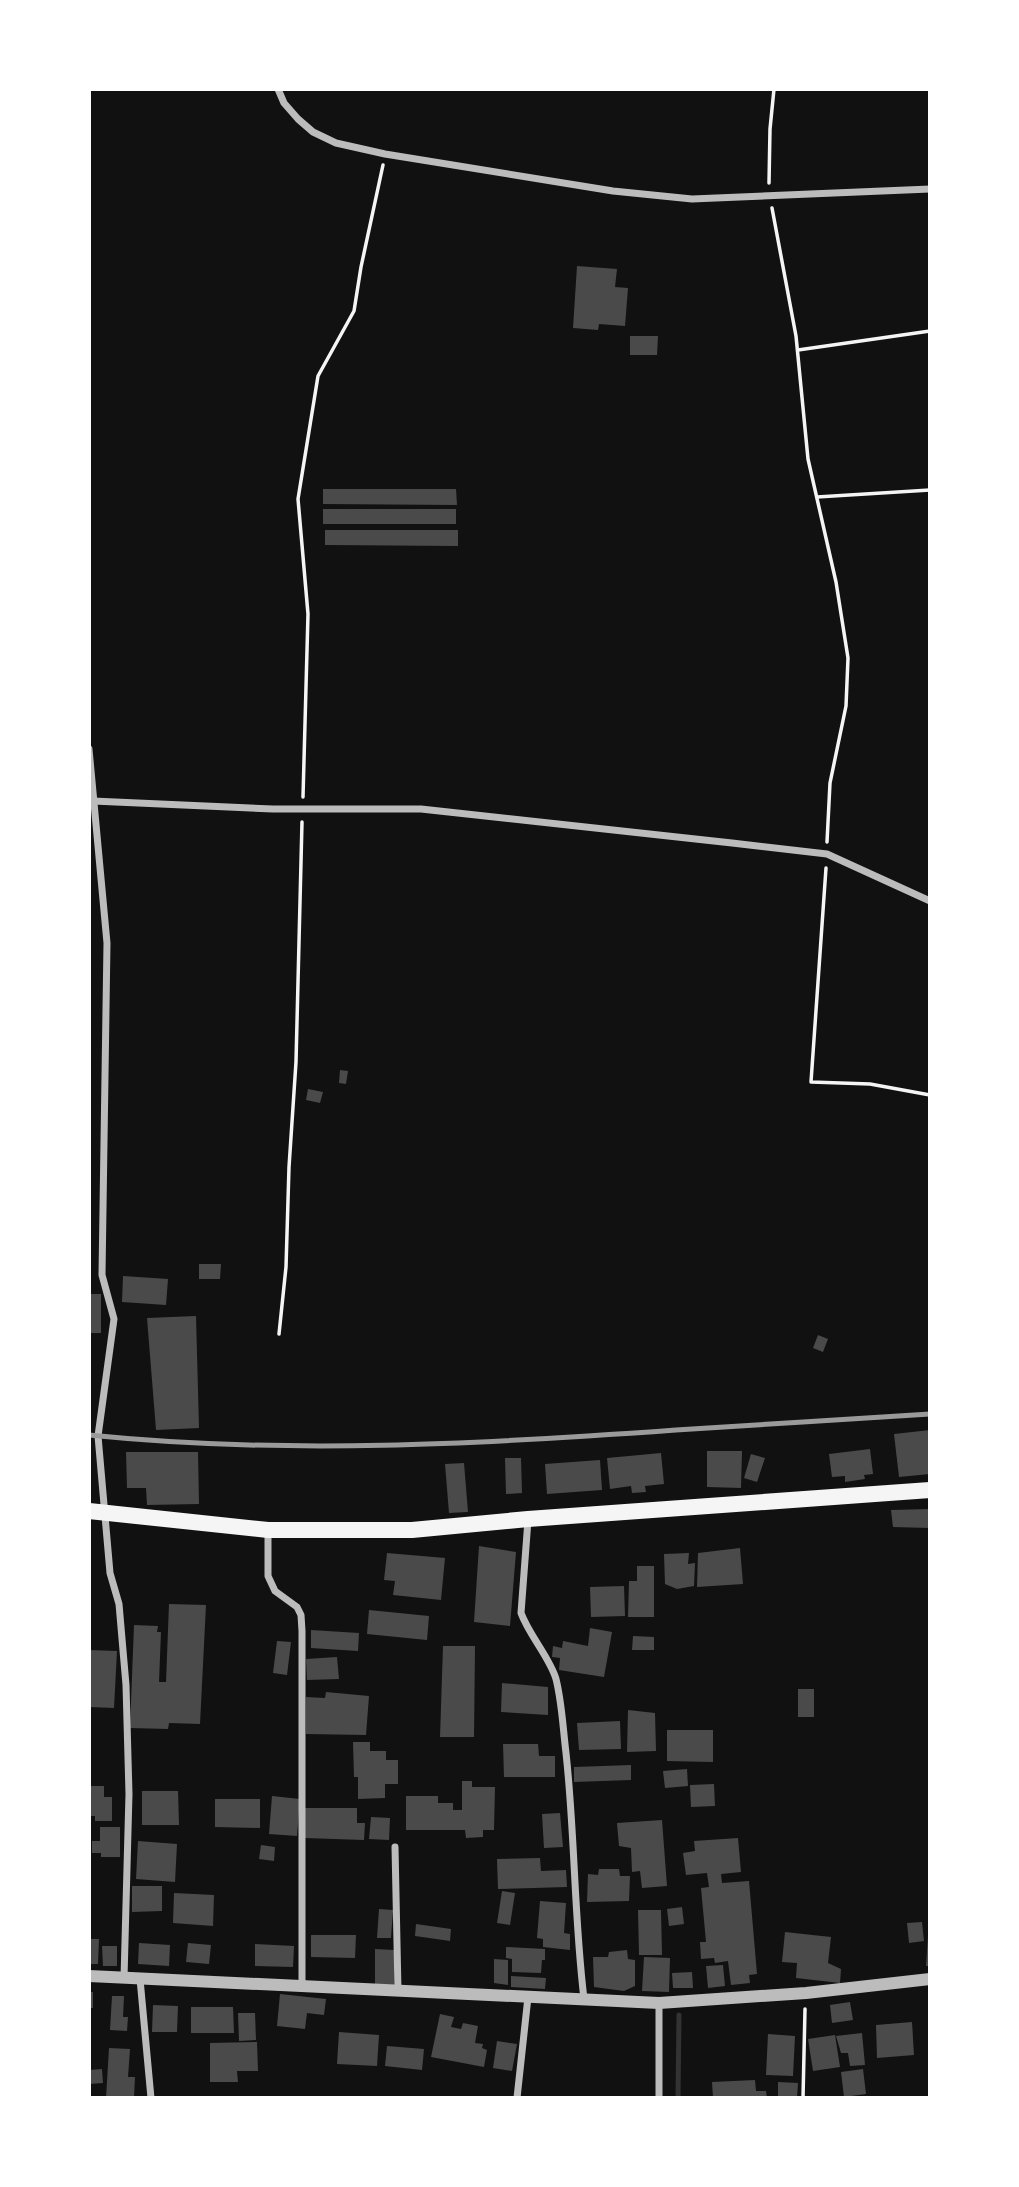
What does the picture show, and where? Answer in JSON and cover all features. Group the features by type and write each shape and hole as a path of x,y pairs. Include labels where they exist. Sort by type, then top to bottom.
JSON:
{"highway":[{"path":"89,1511 268,1530 412,1530 930,1490"}],"street":[{"path":"278,89 284,103 298,119 313,132 336,143 385,154 613,191 692,198 930,188"},
{"path":"89,749 107,943 102,1275 114,1320 98,1436 110,1573 119,1604 126,1685 129,1794 124,1978"},
{"path":"93,801 302,809 421,809 827,854 930,901"},
{"path":"528,1519 521,1613 555,1676 559,1696 569,1782 579,1964 584,1999"},
{"path":"268,1530 268,1576 275,1591 297,1607 302,1623 302,1986"},
{"path":"395,1847 398,1991"},
{"path":"89,1976 659,2003 806,1993 930,1979"},
{"path":"140,1979 151,2098"},
{"path":"517,2098 528,1997"},
{"path":"659,2003 659,2096"}],"path":[{"path":"774,89 769,194 798,350 807,459 835,582 848,658 846,706 830,783 811,1082 870,1084 930,1095"},
{"path":"279,1334 286,1267 296,1062 308,614 298,499 318,376 354,311 385,154"},
{"path":"798,350 930,331"},
{"path":"816,497 930,490"},
{"path":"803,2098 806,1993"}],"building":[{"path":"577,266 617,269 615,287 628,288 625,326 599,324 598,330 573,328"},
{"path":"630,336 658,336 657,355 630,355"},
{"path":"323,489 456,489 457,505 323,504"},
{"path":"323,509 456,509 456,524 323,524"},
{"path":"325,530 458,530 458,546 325,545"},
{"path":"340,1070 348,1071 346,1084 339,1083"},
{"path":"308,1089 323,1092 320,1103 306,1100"},
{"path":"199,1264 221,1264 220,1279 199,1279"},
{"path":"123,1276 168,1279 166,1305 122,1302"},
{"path":"89,1294 101,1294 101,1333 89,1333"},
{"path":"196,1316 199,1428 156,1430 147,1318"},
{"path":"818,1335 828,1339 823,1352 813,1348"},
{"path":"930,1430 930,1474 899,1477 894,1434"},
{"path":"870,1449 873,1474 864,1475 865,1479 845,1482 845,1476 832,1477 829,1454"},
{"path":"707,1451 742,1451 741,1488 707,1487"},
{"path":"126,1452 198,1452 199,1504 147,1505 146,1488 127,1488"},
{"path":"661,1453 664,1484 645,1486 646,1492 632,1493 631,1486 610,1489 607,1458"},
{"path":"751,1454 765,1458 757,1482 744,1478"},
{"path":"505,1458 521,1458 522,1493 506,1494"},
{"path":"600,1460 602,1490 547,1494 545,1464"},
{"path":"464,1463 468,1512 449,1513 445,1464"},
{"path":"930,1509 930,1528 893,1527 891,1510"},
{"path":"479,1546 516,1552 510,1626 474,1622"},
{"path":"740,1548 743,1584 697,1587 698,1553"},
{"path":"387,1553 445,1558 441,1600 393,1595 395,1581 384,1580"},
{"path":"689,1553 688,1564 695,1563 694,1586 677,1589 665,1584 664,1554"},
{"path":"637,1566 654,1566 654,1617 628,1617 629,1581 637,1581"},
{"path":"624,1586 625,1616 591,1617 590,1587"},
{"path":"169,1604 206,1605 200,1724 169,1723 168,1729 130,1728 134,1625 158,1626 157,1632 161,1632 159,1682 166,1682"},
{"path":"369,1610 429,1616 427,1640 367,1634"},
{"path":"590,1628 612,1632 604,1677 559,1670 560,1658 552,1657 553,1646 562,1648 563,1641 588,1646"},
{"path":"311,1630 359,1633 358,1651 311,1648"},
{"path":"633,1636 654,1637 654,1650 632,1650"},
{"path":"277,1641 291,1642 287,1675 273,1673"},
{"path":"443,1646 475,1646 474,1737 440,1737"},
{"path":"89,1650 117,1651 114,1708 89,1707"},
{"path":"337,1657 339,1679 307,1680 306,1659"},
{"path":"502,1683 548,1687 548,1715 501,1712"},
{"path":"798,1689 814,1689 814,1717 798,1717"},
{"path":"326,1692 369,1696 366,1735 306,1734 306,1697 325,1698"},
{"path":"628,1710 655,1713 656,1751 627,1752"},
{"path":"620,1721 621,1749 579,1750 577,1723"},
{"path":"667,1730 713,1730 713,1762 667,1761"},
{"path":"353,1742 370,1742 370,1751 386,1751 386,1760 398,1760 398,1784 385,1784 385,1798 358,1799"},
{"path":"503,1744 538,1744 539,1756 555,1756 555,1777 504,1777"},
{"path":"631,1765 631,1780 574,1782 574,1767"},
{"path":"687,1769 688,1786 665,1788 663,1771"},
{"path":"462,1781 472,1781 472,1787 495,1787 494,1830 483,1830 483,1837 466,1838 465,1830 406,1830 406,1796 438,1796 438,1803 453,1803 453,1810 462,1810"},
{"path":"714,1784 715,1806 691,1807 690,1785"},
{"path":"89,1786 104,1786 104,1797 112,1797 112,1821 95,1821 95,1816 89,1816"},
{"path":"142,1791 178,1791 179,1825 142,1825"},
{"path":"272,1796 300,1799 297,1836 269,1834"},
{"path":"215,1799 260,1799 260,1828 215,1827"},
{"path":"304,1808 357,1808 357,1823 365,1823 364,1840 304,1838"},
{"path":"560,1813 563,1847 544,1848 542,1814"},
{"path":"371,1817 390,1818 389,1840 369,1839"},
{"path":"662,1820 667,1886 642,1888 640,1871 632,1872 631,1848 619,1846 617,1823"},
{"path":"100,1827 120,1827 120,1857 101,1857 101,1853 92,1853 92,1841 100,1841"},
{"path":"738,1838 741,1872 721,1874 722,1883 749,1881 757,1974 749,1975 750,1983 731,1985 728,1961 715,1963 714,1958 701,1959 700,1942 706,1942 701,1888 709,1887 707,1873 686,1875 683,1853 695,1851 694,1841"},
{"path":"138,1841 177,1844 175,1882 136,1879"},
{"path":"261,1845 275,1847 274,1861 259,1859"},
{"path":"540,1858 541,1871 566,1870 567,1887 498,1889 497,1859"},
{"path":"599,1869 619,1869 620,1876 630,1876 629,1901 587,1902 588,1874 598,1875"},
{"path":"132,1886 162,1886 162,1911 132,1912"},
{"path":"502,1891 515,1893 510,1925 497,1923"},
{"path":"174,1893 214,1895 213,1926 173,1923"},
{"path":"540,1901 566,1903 564,1933 570,1934 570,1950 543,1947 543,1939 537,1938"},
{"path":"682,1907 684,1924 669,1926 667,1909"},
{"path":"379,1909 393,1910 391,1938 377,1938"},
{"path":"638,1910 661,1910 662,1955 639,1955"},
{"path":"922,1922 924,1941 909,1943 907,1923"},
{"path":"416,1924 451,1929 450,1941 415,1936"},
{"path":"785,1932 831,1937 828,1963 841,1969 840,1983 796,1978 797,1963 782,1962"},
{"path":"311,1935 356,1935 355,1958 311,1957"},
{"path":"928,1936 930,1966 926,1966"},
{"path":"89,1939 99,1939 98,1964 89,1964"},
{"path":"139,1943 170,1945 169,1966 138,1964"},
{"path":"188,1943 211,1945 209,1964 186,1962"},
{"path":"255,1944 294,1946 293,1967 255,1966"},
{"path":"102,1946 117,1946 117,1966 103,1966"},
{"path":"506,1947 545,1949 541,1973 512,1972 512,1959 506,1958"},
{"path":"375,1949 394,1950 394,1985 375,1984"},
{"path":"627,1950 628,1959 635,1960 635,1986 624,1991 594,1987 593,1957 608,1957 609,1952"},
{"path":"644,1957 670,1958 669,1992 642,1991"},
{"path":"494,1959 508,1960 508,1985 494,1983"},
{"path":"723,1965 725,1986 708,1988 706,1966"},
{"path":"692,1972 693,1988 673,1988 672,1973"},
{"path":"511,1976 546,1978 545,1989 511,1987"},
{"path":"89,1992 93,1992 93,2008 89,2008"},
{"path":"280,1994 326,1999 324,2015 307,2013 305,2029 277,2026"},
{"path":"112,1996 124,1996 123,2017 128,2017 127,2031 110,2030"},
{"path":"850,2002 853,2020 832,2023 830,2005"},
{"path":"153,2005 178,2006 177,2032 152,2032"},
{"path":"191,2007 233,2007 234,2033 191,2033"},
{"path":"238,2013 255,2013 256,2040 239,2041"},
{"path":"440,2014 454,2017 451,2027 461,2029 463,2023 478,2026 475,2043 483,2044 482,2048 487,2050 484,2067 431,2057"},
{"path":"912,2022 914,2055 877,2058 876,2025"},
{"path":"339,2032 379,2035 377,2066 337,2064"},
{"path":"862,2033 865,2065 850,2066 848,2053 841,2053 836,2036"},
{"path":"768,2034 795,2036 793,2076 766,2075"},
{"path":"835,2035 840,2067 813,2071 808,2039"},
{"path":"497,2041 517,2044 512,2071 493,2068"},
{"path":"257,2042 258,2071 237,2071 238,2082 210,2082 210,2043"},
{"path":"387,2046 424,2049 422,2070 385,2066"},
{"path":"109,2048 130,2049 128,2077 135,2077 134,2098 106,2098"},
{"path":"102,2069 103,2083 89,2084 89,2070"},
{"path":"863,2069 866,2094 844,2097 841,2072"},
{"path":"755,2080 756,2091 766,2091 767,2098 713,2098 712,2082"},
{"path":"778,2082 798,2083 797,2098 778,2098"}],"waterway":[{"path":"678,2098 679,2015"}],"railway":[{"path":"89,1435 236,1445 383,1445 530,1439 930,1414"}]}
